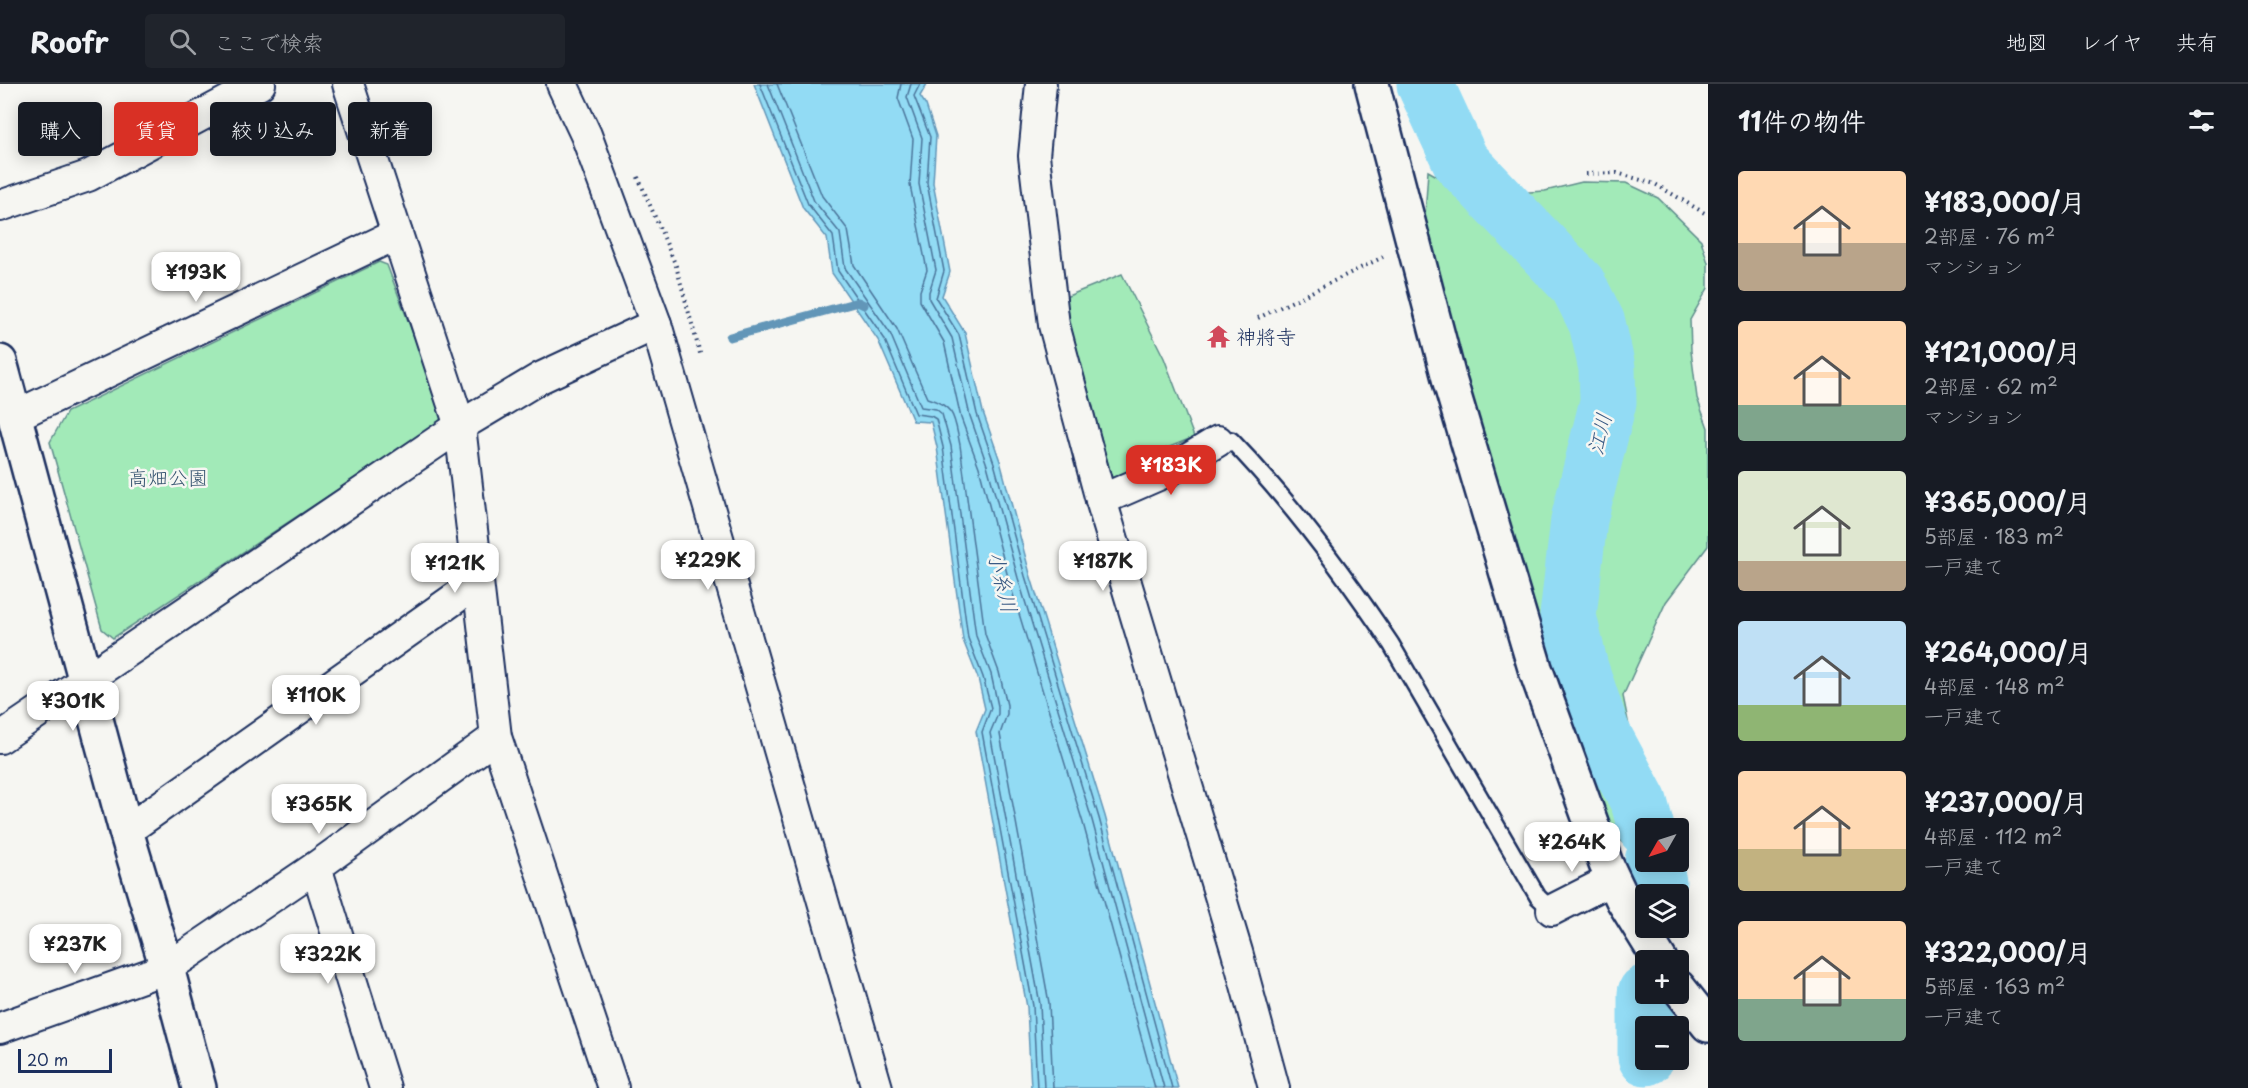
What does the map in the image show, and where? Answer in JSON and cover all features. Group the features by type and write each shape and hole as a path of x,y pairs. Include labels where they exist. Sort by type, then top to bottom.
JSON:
{"street":[{"path":"0,206 88,177 260,84"},
{"path":"348,84 460,426 496,737 613,1088"},
{"path":"562,84 586,135 656,324 877,1088"},
{"path":"1041,84 1034,156 1054,326 1101,500 1237,952 1274,1088"},
{"path":"1372,84 1450,382 1535,668 1606,864 1618,890 1654,950"},
{"path":"15,416 397,234"},
{"path":"0,738 460,426 540,378 656,324"},
{"path":"0,362 126,831 167,968 199,1088"},
{"path":"1101,500 1170,470 1218,441"},
{"path":"126,831 478,582"},
{"path":"0,1028 167,968 316,867 496,737"},
{"path":"316,867 385,1088"},
{"path":"1551,910 1618,890"},
{"path":"1689,1001 1708,1025"}],"lane":[{"path":"1218,441 1231,440 1258,467 1364,604 1391,644 1538,897 1551,910"}],"path":[{"path":"1586,174 1617,173 1655,184 1708,215"},
{"path":"1258,318 1384,256"}],"green space":[{"path":"1428,171 1453,185 1494,194 1545,191 1582,182 1626,183 1658,198 1701,240 1708,263 1708,288 1690,320 1697,398 1708,428 1708,546 1666,602 1623,696 1636,761 1661,806 1663,818 1635,818 1635,855 1607,828 1565,726 1455,345 1425,216"},
{"name":"高畑公園","path":"379,262 387,265 442,411 440,422 113,638 102,629 50,442 67,412"},
{"path":"1122,274 1164,358 1194,437 1133,462 1130,483 1113,482 1063,298"}],"water":[{"name":"小糸川","path":"754,84 927,84 920,96 926,105 936,136 933,183 950,272 942,296 965,333 983,412 1000,461 1030,574 1105,816 1178,1088 1031,1088 1027,1007 976,731 985,709 978,678 963,640 937,447 931,422 913,421 878,340 832,273 827,238 803,208"}],"waterway":[{"name":"江川","path":"1425,84 1461,162 1578,285 1597,323 1607,368 1608,402 1579,520 1568,616 1580,668 1602,733 1639,802 1643,818"},
{"path":"730,337 858,302 864,305"},
{"name":"江川","path":"1656,872 1658,884"},
{"name":"江川","path":"1646,1004 1646,1016"}],"place":[{"name":"神將寺","path":"1218,337"}]}
